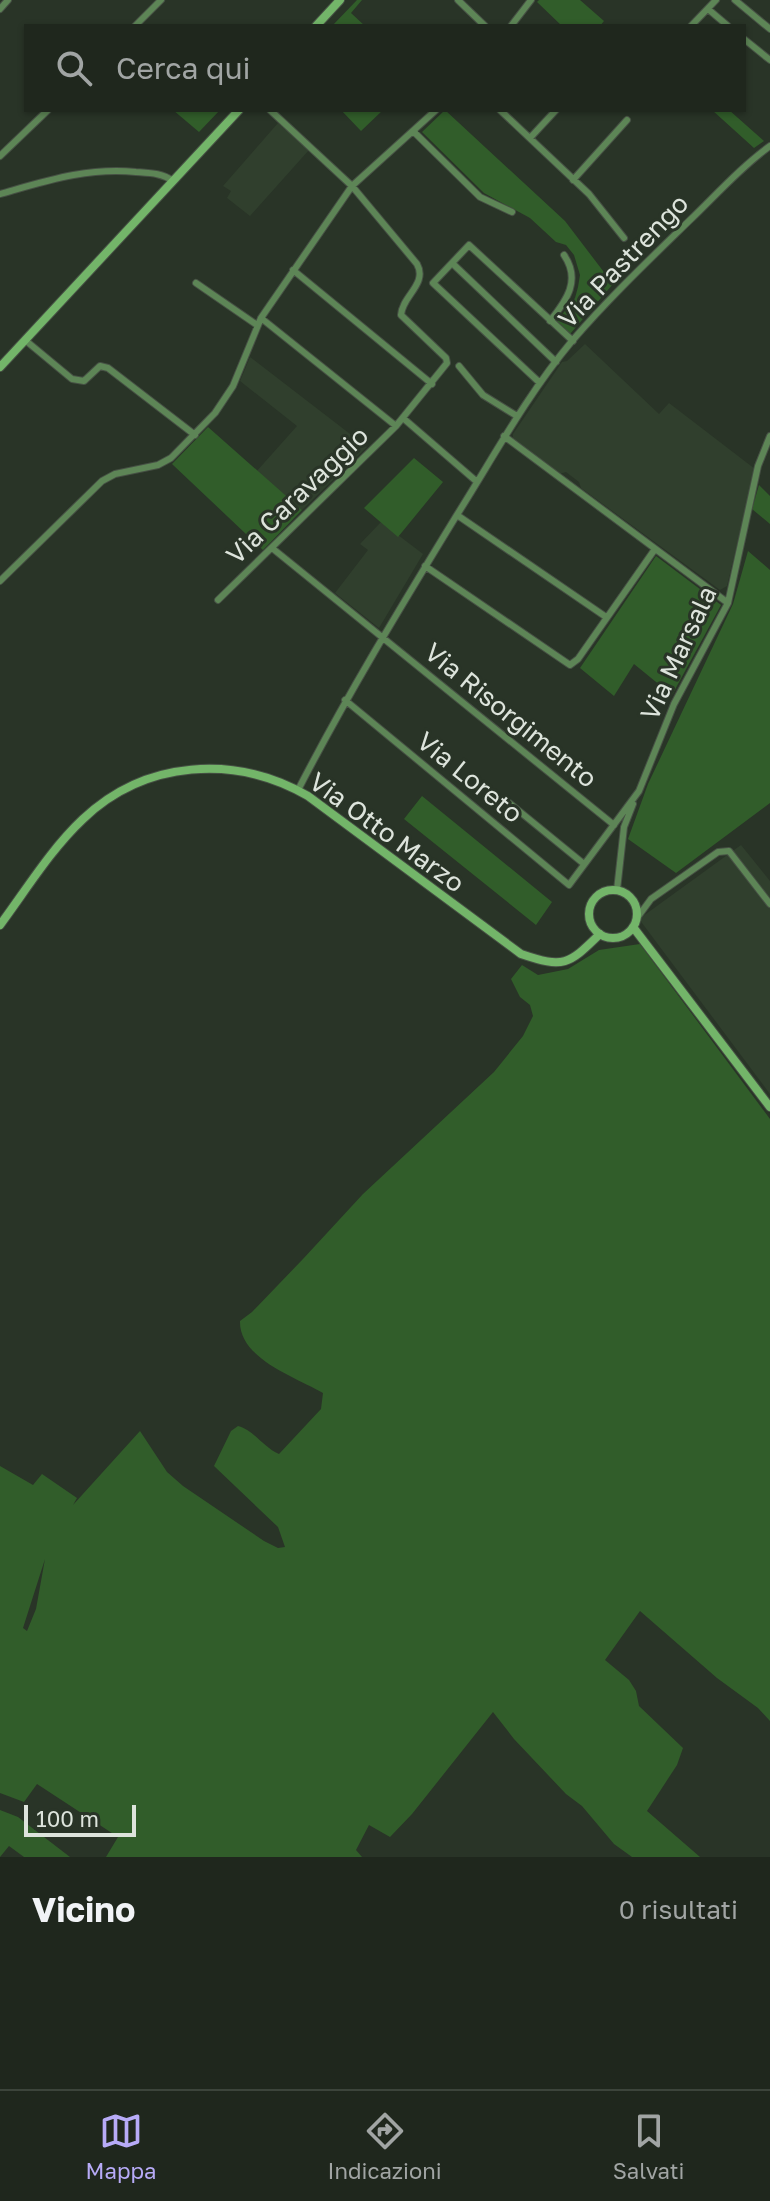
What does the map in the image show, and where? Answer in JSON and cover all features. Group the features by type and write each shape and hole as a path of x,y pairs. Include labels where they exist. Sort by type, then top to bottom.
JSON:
{"street":[{"path":"0,9 8,0"},
{"path":"137,24 161,0"},
{"path":"318,24 340,0"},
{"path":"458,0 483,24"},
{"path":"513,24 531,0"},
{"path":"693,24 716,0"},
{"path":"735,0 770,29"},
{"path":"708,9 726,24"},
{"path":"746,41 770,60"},
{"path":"0,156 46,112"},
{"path":"0,367 237,112"},
{"path":"272,112 352,186 420,269 420,279 400,310 405,319 446,358 446,367 432,384 293,270"},
{"path":"0,581 102,481 115,474 158,465 181,450 195,435 233,386 259,322 352,186 434,112"},
{"path":"502,112 589,194 624,238"},
{"path":"530,138 554,112"},
{"path":"573,180 627,120"},
{"path":"413,131 480,197 512,212"},
{"name":"Via Pastrengo","path":"298,790 382,636 504,436 540,383 573,341 660,249 770,146"},
{"path":"0,194 65,175 94,171 161,175 173,181"},
{"path":"540,383 433,283 469,245 573,341"},
{"path":"550,321 572,287 570,264 564,255"},
{"path":"452,263 556,362"},
{"path":"196,283 259,322 396,426"},
{"path":"25,340 72,379 84,381 104,365 195,435"},
{"path":"459,366 483,395 517,416"},
{"name":"Via Caravaggio","path":"218,600 396,426 432,384"},
{"path":"403,418 476,481"},
{"path":"504,436 728,603"},
{"name":"Via Marsala","path":"617,890 624,827 674,704 728,603 758,466 770,436"},
{"path":"457,515 606,617"},
{"name":"Via Risorgimento","path":"272,548 614,825"},
{"path":"425,566 566,664 573,664 655,549"},
{"name":"Via Loreto","path":"345,700 569,885"},
{"name":"Via Otto Marzo","path":"0,925 72,830 104,801 129,787 170,772 213,768 256,774 298,790 521,954 549,963 571,960 600,934"},
{"name":"Via Marsala","path":"569,885 639,791"},
{"path":"508,802 584,864"},
{"path":"770,904 729,851 718,852 651,899 635,922 622,936 600,934 590,921 591,905 601,893 617,890 630,897 637,910 635,922 770,1107"}],"shaded area":[{"path":"278,123 309,150 250,216 227,198 231,191 223,186"},
{"path":"585,344 659,414 669,403 755,469 727,586 720,590 581,488 579,482 566,472 559,474 513,440 513,434 562,362"},
{"path":"250,357 367,447 302,510 256,472 297,426 240,381"},
{"path":"381,522 423,554 379,628 335,593 368,550 360,544"},
{"path":"741,845 770,881 770,1094 639,919"}],"green space":[{"path":"357,0 362,0 351,13 363,24 334,24"},
{"path":"580,0 604,21 602,24 560,24 537,2"},
{"path":"175,112 218,112 199,132"},
{"path":"343,112 381,112 361,131"},
{"path":"443,112 447,112 565,221 613,284 570,334 557,321 575,298 578,287 580,275 574,255 566,245 556,242 530,218 484,193 422,132"},
{"path":"714,112 731,112 764,141 754,148"},
{"path":"208,427 302,510 263,550 172,464"},
{"path":"414,458 443,482 398,537 364,508"},
{"path":"759,485 770,496 770,524 752,509"},
{"path":"748,551 770,570 770,803 676,873 628,839 648,784 733,604"},
{"path":"656,556 721,605 672,695 634,664 614,696 580,668"},
{"path":"422,796 552,902 536,925 404,819"},
{"path":"640,944 770,1119 770,1721 640,1611 605,1660 629,1680 636,1691 639,1706 683,1748 677,1765 647,1811 700,1857 632,1857 614,1844 582,1806 566,1794 493,1712 390,1837 369,1825 356,1850 362,1857 106,1857 118,1837 37,1784 24,1802 0,1793 0,1466 33,1485 42,1474 77,1498 73,1505 140,1431 167,1472 183,1486 264,1541 278,1548 285,1547 278,1527 214,1466 231,1431 238,1426 279,1454 321,1409 323,1393 259,1356 242,1334 240,1321 363,1194 494,1072 523,1036 533,1016 530,1005 520,997 511,979 522,965 538,975 568,969 599,950","holes":["45,1559 36,1609 27,1631 23,1628"]},
{"path":"0,1810 18,1817 70,1857 24,1857 9,1846 0,1857"}]}
